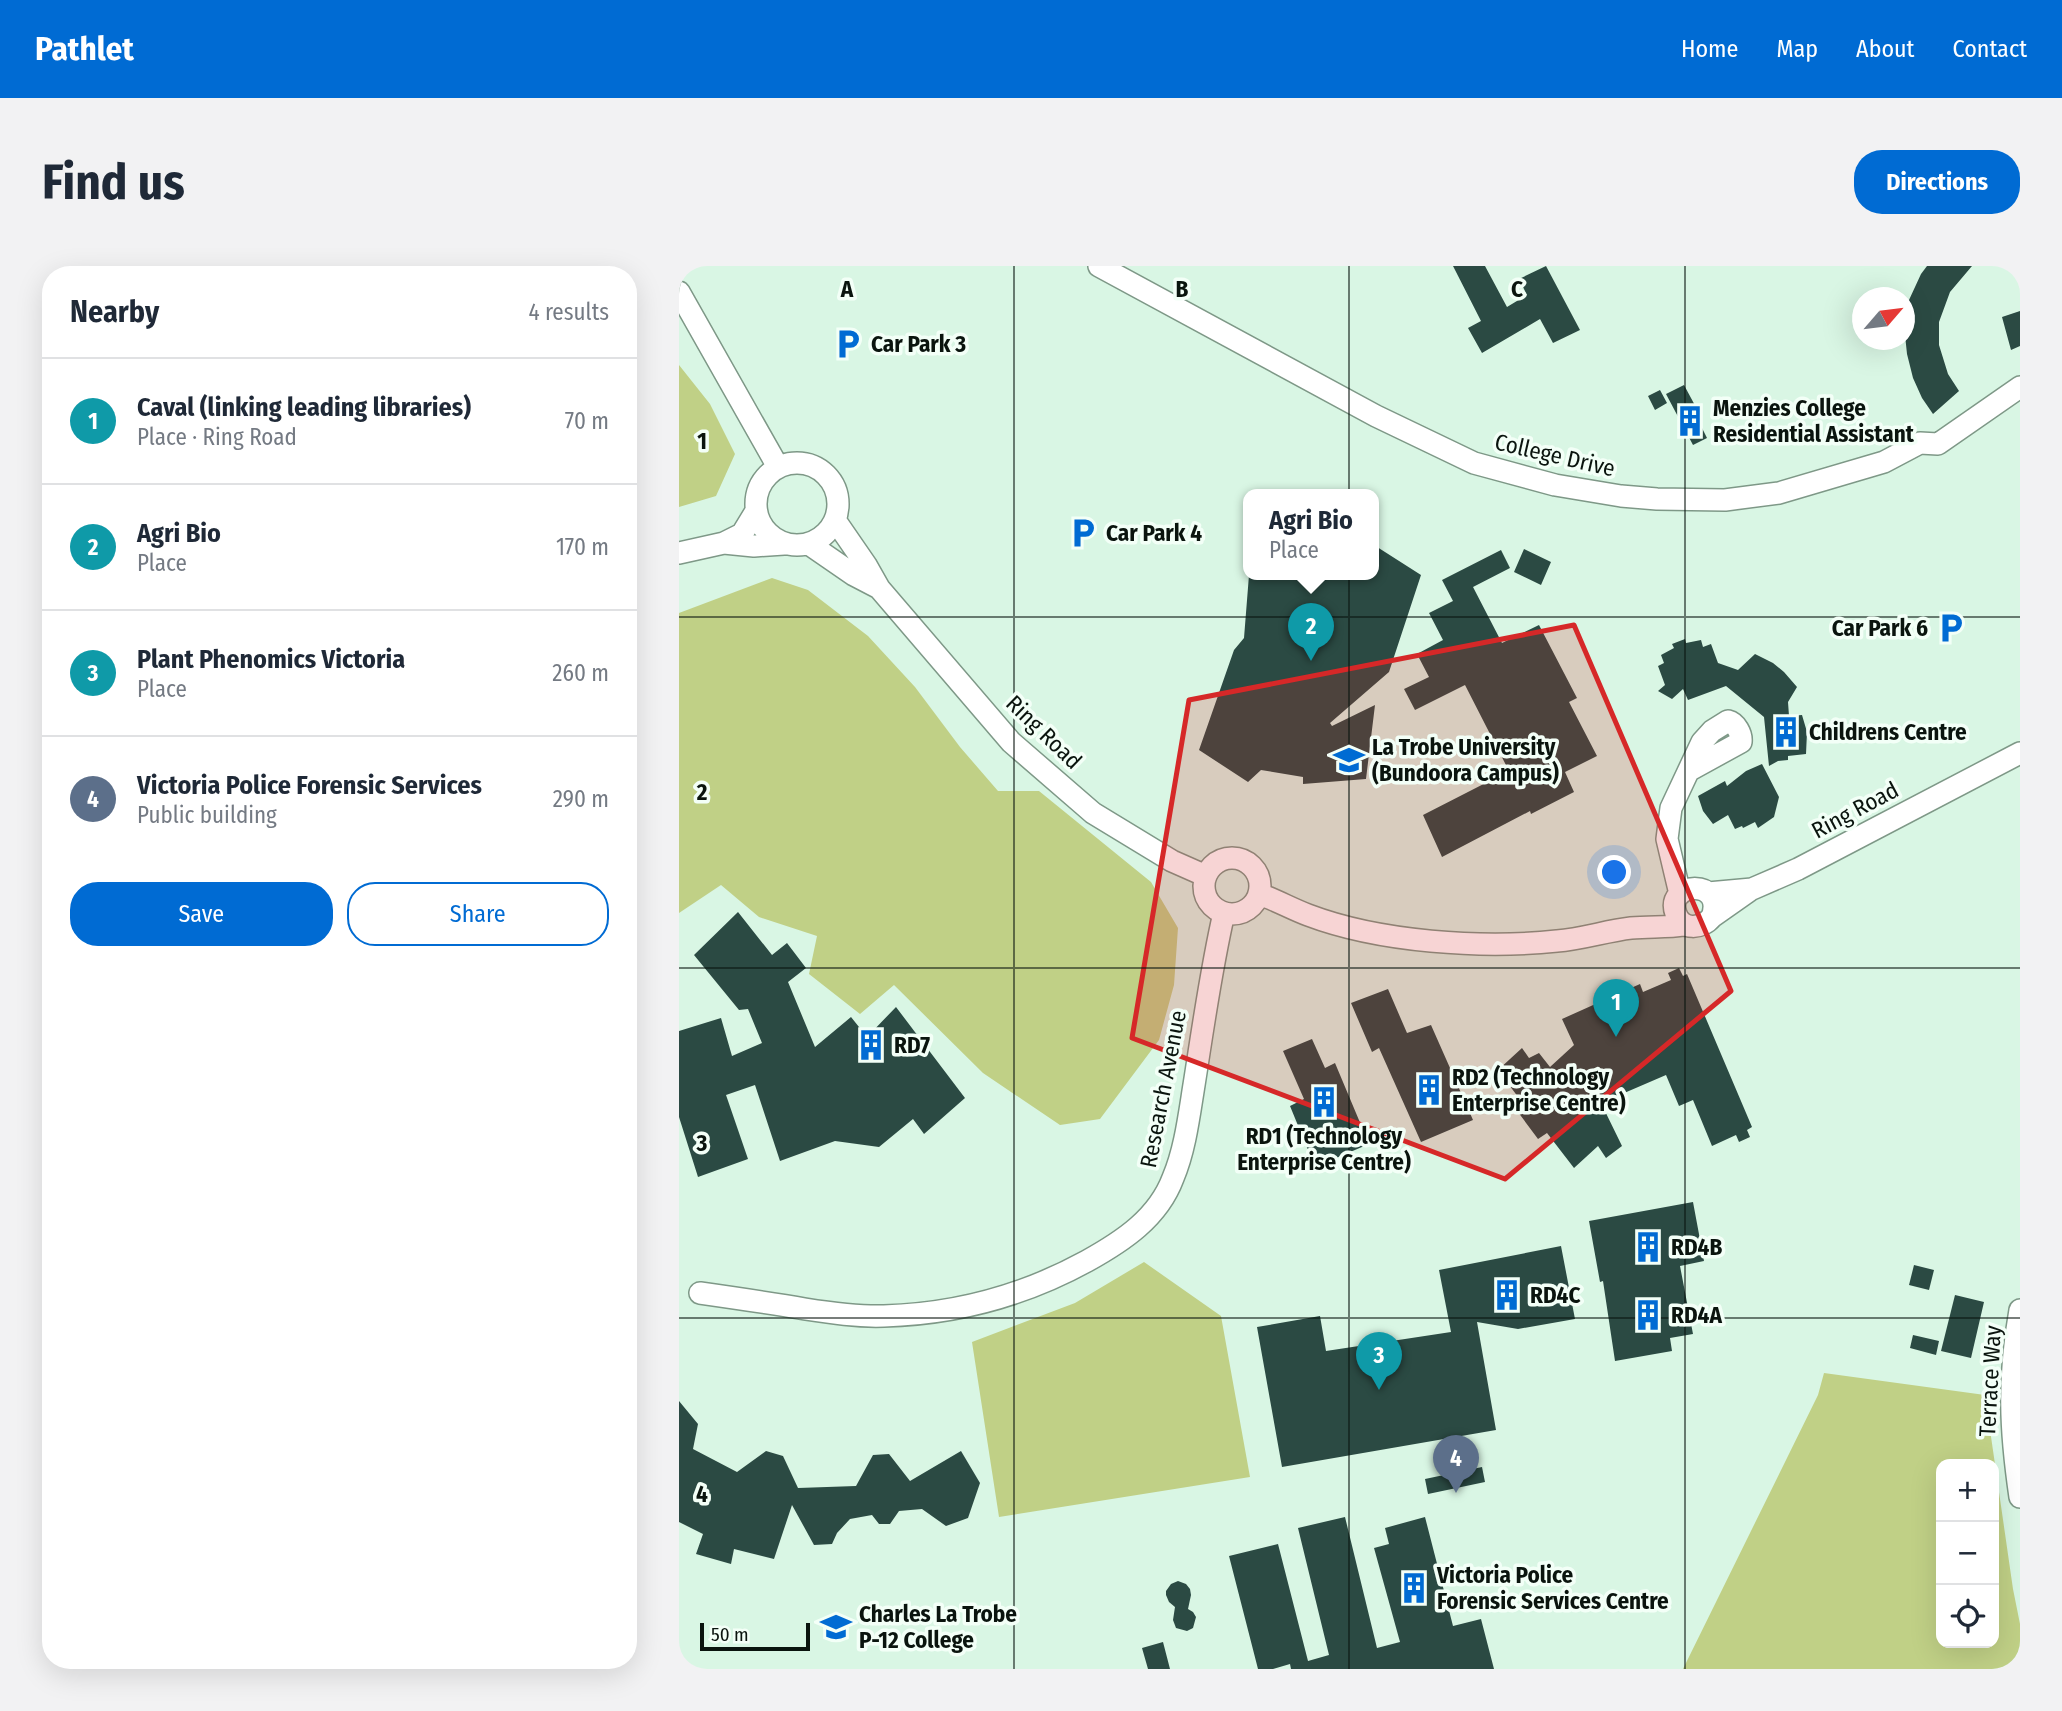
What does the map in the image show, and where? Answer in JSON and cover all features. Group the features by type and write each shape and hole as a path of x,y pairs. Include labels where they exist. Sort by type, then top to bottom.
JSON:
{"street":[{"name":"College Drive","path":"1099,266 1376,416 1474,463 1555,485 1621,496 1725,500 1779,493 1884,462 1920,443 1938,444 2020,387"},
{"path":"679,292 778,467"},
{"path":"679,553 724,542 745,530 756,511 757,494 765,478 778,467 802,463 813,466 831,480 838,501 835,520 829,531 820,539 797,545 754,546 724,542"},
{"path":"756,511 766,531 784,544"},
{"name":"Ring Road","path":"835,520 879,588 1011,742 1093,813 1172,861 1206,876"},
{"name":"Ring Road","path":"809,544 854,575 879,588"},
{"name":"Ring Road","path":"1631,928 1691,894 1752,889 1798,869 2020,753"},
{"path":"1689,771 1671,808 1667,830 1670,850 1691,894 1714,904 1712,917"},
{"path":"1224,858 1241,859 1255,869 1261,885 1256,902 1241,912 1224,913 1209,902 1205,894 1206,876 1216,862 1224,858"},
{"path":"1691,894 1675,910 1684,925 1697,927 1708,922 1752,889"},
{"name":"Ring Road","path":"1259,894 1342,926 1434,941 1496,944 1556,942 1631,928 1684,925"},
{"name":"Research Avenue","path":"700,1293 846,1315 884,1317 932,1312 986,1302 1037,1286 1125,1238 1146,1222 1173,1178 1189,1115 1224,913"},
{"name":"Terrace Way","path":"2020,1310 2014,1353 2011,1417 2020,1497"}],"highlighted area":[{"path":"1574,625 1731,991 1505,1179 1132,1038 1189,700"}],"green space":[{"path":"679,365 710,404 735,454 716,496 679,507"},
{"path":"772,578 808,590 868,636 915,687 960,747 998,791 1039,791 1151,882 1178,928 1174,985 1159,1040 1100,1119 1060,1125 983,1073 894,985 860,1014 809,974 817,936 759,917 721,885 679,913 679,613"},
{"path":"1144,1262 1221,1316 1250,1477 999,1517 972,1342 1075,1303"},
{"path":"1824,1373 1985,1395 1994,1459 1936,1459 1936,1648 1999,1648 1999,1492 2020,1624 2020,1669 1683,1669 1818,1395"}],"building":[{"path":"1453,266 1485,266 1507,307 1527,295 1519,279 1546,266 1580,330 1553,343 1540,319 1482,353 1468,328 1481,321"},
{"path":"1927,266 1972,266 1950,292 1939,322 1939,345 1948,374 1959,391 1933,414 1913,378 1907,350 1915,350 1915,287"},
{"path":"2020,311 2020,346 2011,350 2002,317"},
{"name":"Menzies College Residential Assistant","path":"1684,385 1698,411 1694,412 1707,438 1693,445 1666,394"},
{"name":"Menzies College Residential Assistant","path":"1660,390 1667,403 1655,410 1648,396"},
{"path":"1379,548 1421,575 1389,672 1330,723 1332,726 1375,705 1366,779 1303,784 1303,777 1261,770 1248,782 1199,750 1234,650 1244,638 1249,580 1379,580"},
{"path":"1524,549 1551,562 1541,585 1514,572"},
{"path":"1501,550 1510,568 1473,587 1502,643 1539,625 1577,698 1569,702 1597,756 1565,772 1574,792 1531,814 1530,811 1442,857 1423,815 1509,771 1465,685 1415,710 1404,689 1429,677 1417,654 1443,640 1429,613 1453,601 1442,580"},
{"name":"Childrens Centre","path":"1685,639 1686,643 1701,640 1703,647 1711,644 1718,663 1738,670 1755,654 1784,672 1797,687 1788,702 1789,716 1802,715 1807,732 1806,754 1788,756 1788,760 1769,766 1764,717 1726,686 1688,700 1683,689 1672,699 1658,691 1665,685 1658,666 1664,663 1661,655 1674,648 1672,644"},
{"path":"1762,764 1779,797 1774,817 1758,828 1755,822 1735,829 1728,815 1713,824 1703,811 1698,796 1725,781 1727,786 1746,771"},
{"name":"RD7","path":"738,912 772,955 787,943 806,968 788,982 815,1047 851,1017 867,1037 896,1007 965,1098 924,1134 913,1119 879,1147 835,1141 780,1161 755,1085 726,1095 748,1159 698,1177 679,1117 679,1031 721,1018 732,1056 762,1043 748,1009 739,1010 694,955"},
{"path":"1679,968 1683,976 1687,974 1752,1127 1747,1130 1750,1137 1739,1142 1736,1135 1712,1146 1693,1100 1679,1106 1666,1075 1601,1103 1622,1146 1606,1158 1598,1146 1574,1168 1547,1133 1538,1139 1515,1108 1521,1101 1498,1070 1522,1048 1529,1058 1539,1053 1550,1067 1574,1045 1562,1019 1640,984 1643,992 1671,980 1668,973"},
{"name":"RD2 (Technology Enterprise Centre)","path":"1388,989 1407,1033 1431,1025 1473,1120 1421,1142 1379,1048 1372,1052 1351,1003"},
{"name":"RD1 (Technology Enterprise Centre)","path":"1312,1039 1325,1068 1335,1063 1369,1144 1315,1167 1290,1106 1304,1099 1283,1051"},
{"path":"1693,1202 1704,1261 1680,1266 1693,1334 1670,1338 1672,1351 1615,1361 1603,1281 1600,1282 1589,1221"},
{"path":"1561,1246 1575,1319 1518,1329 1477,1322 1496,1430 1282,1467 1257,1327 1320,1316 1326,1351 1451,1332 1439,1270"},
{"path":"1914,1265 1934,1270 1929,1290 1909,1285"},
{"path":"1955,1295 1984,1302 1971,1358 1941,1351"},
{"path":"1913,1335 1939,1341 1936,1355 1910,1348"},
{"path":"679,1401 698,1424 693,1449 737,1472 766,1451 783,1456 798,1488 856,1486 873,1455 889,1454 910,1481 961,1451 980,1483 968,1518 946,1526 922,1509 899,1511 890,1524 879,1524 872,1515 850,1519 837,1533 832,1544 814,1545 792,1505 774,1559 734,1549 731,1564 696,1554 703,1534 679,1522"},
{"path":"1482,1467 1485,1482 1428,1494 1425,1479"},
{"name":"Victoria Police Forensic Services Centre","path":"1345,1517 1377,1648 1400,1642 1374,1548 1389,1544 1385,1528 1425,1517 1453,1626 1481,1619 1494,1669 1291,1669 1290,1664 1273,1669 1258,1669 1229,1556 1278,1544 1308,1661 1329,1655 1298,1528"},
{"path":"1178,1581 1190,1589 1188,1609 1196,1617 1193,1628 1187,1631 1176,1628 1173,1620 1175,1607 1166,1595 1171,1584"},
{"path":"1163,1642 1170,1669 1148,1669 1142,1648"}],"place":[{"name":"Car Park 3","path":"848,344"},
{"name":"Menzies College Residential Assistant","path":"1690,421"},
{"name":"Car Park 4","path":"1083,533"},
{"name":"Car Park 6","path":"1951,628"},
{"name":"Agri Bio","path":"1311,661"},
{"name":"Childrens Centre","path":"1786,732"},
{"name":"La Trobe University (Bundoora Campus)","path":"1349,760"},
{"name":"Caval (linking leading libraries)","path":"1616,1037"},
{"name":"RD7","path":"871,1045"},
{"name":"RD2 (Technology Enterprise Centre)","path":"1429,1090"},
{"name":"RD1 (Technology Enterprise Centre)","path":"1324,1102"},
{"name":"RD4B","path":"1648,1247"},
{"name":"RD4C","path":"1507,1295"},
{"name":"RD4A","path":"1648,1315"},
{"name":"Plant Phenomics Victoria","path":"1379,1390"},
{"name":"Victoria Police Forensic Services","path":"1456,1493"},
{"name":"Victoria Police Forensic Services Centre","path":"1414,1588"},
{"name":"Charles La Trobe P-12 College","path":"836,1627"}]}
